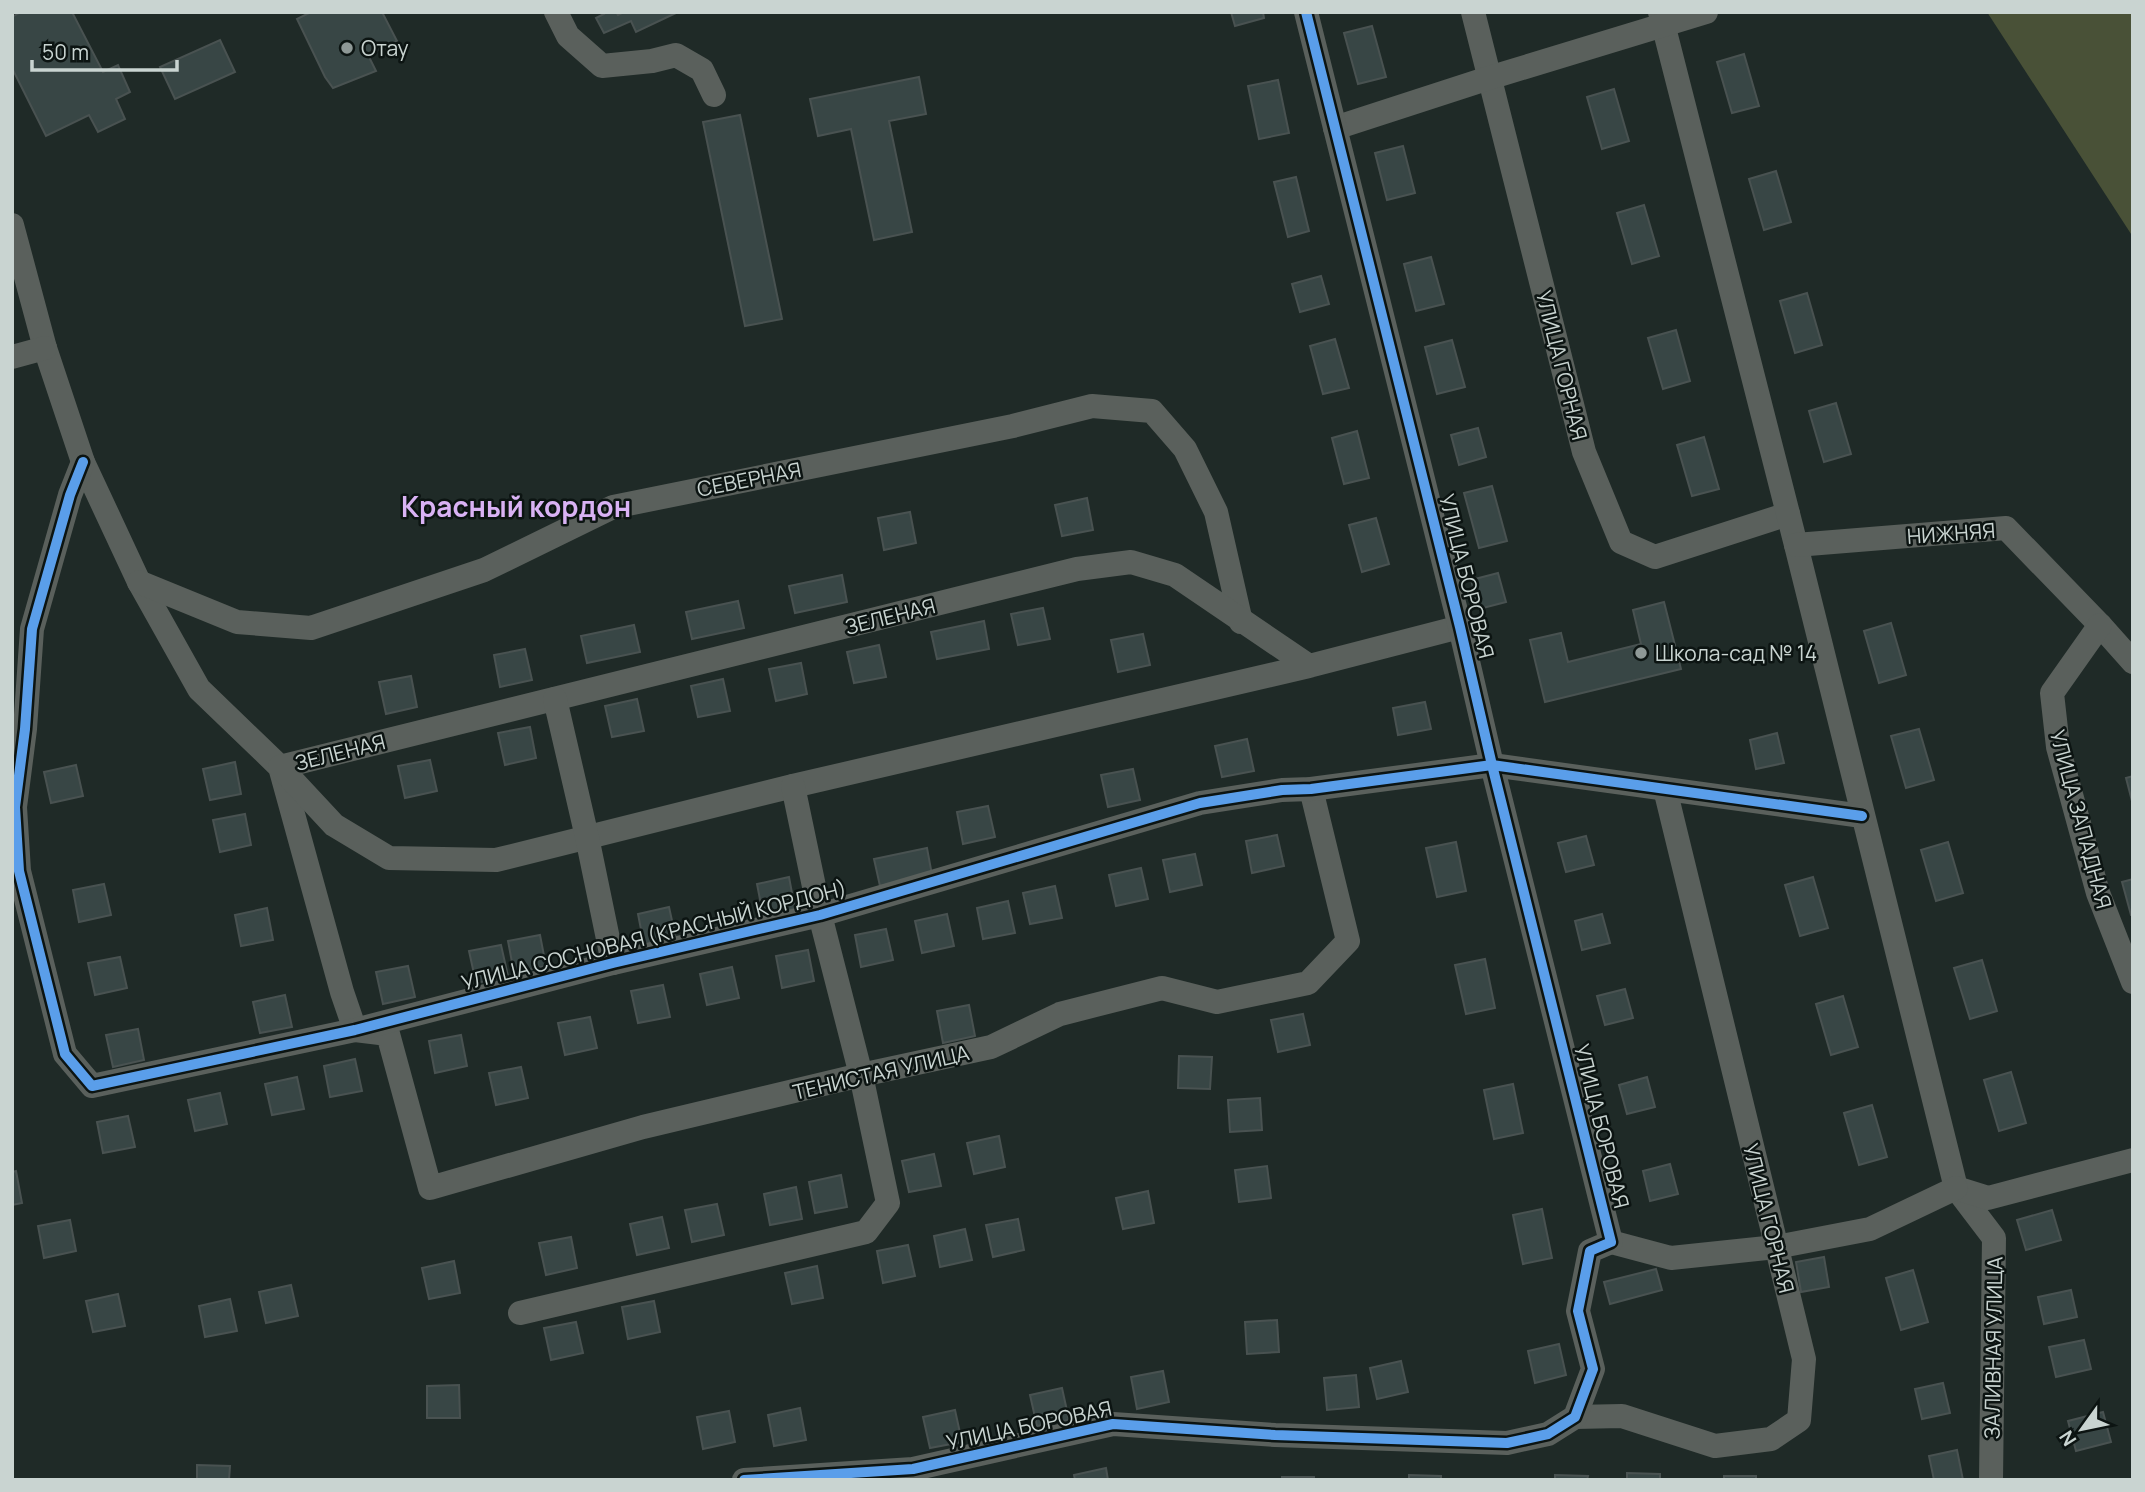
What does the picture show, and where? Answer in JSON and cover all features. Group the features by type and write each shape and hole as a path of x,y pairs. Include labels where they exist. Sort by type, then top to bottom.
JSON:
{"street":[{"path":"556,12 568,36 602,66 652,61 676,55 702,70 714,95"},
{"name":"УЛИЦА БОРОВАЯ","path":"744,1480 913,1469 1113,1424 1275,1435 1507,1443 1548,1434 1575,1417 1593,1369 1578,1311 1590,1251 1611,1242 1306,12"},
{"name":"УЛИЦА ГОРНАЯ","path":"1473,12 1584,452 1621,542 1655,557 1788,514"},
{"path":"1335,128 1662,18 1706,12"},
{"path":"1662,18 1956,1188"},
{"path":"12,225 46,348 83,462 139,582 200,689 280,767 355,1030"},
{"path":"12,357 46,348"},
{"name":"СЕВЕРНАЯ","path":"139,582 237,622 310,628 484,570 613,507 1013,426 1092,406 1152,411 1185,449 1216,512 1241,622"},
{"name":"УЛИЦА СОСНОВАЯ (КРАСНЫЙ КОРДОН)","path":"83,462 22,631 25,729 15,807 19,871 65,1054 92,1086 355,1030 613,963 820,915 1200,803 1282,790 1311,789 1492,765 1862,816"},
{"name":"НИЖНЯЯ","path":"1796,545 2006,528 2133,662"},
{"name":"ЗЕЛЕНАЯ","path":"1309,666 1175,575 1131,562 1077,569 280,767 334,825 388,858 496,860 793,786 1309,666 1460,627"},
{"name":"УЛИЦА ЗАПАДНАЯ","path":"2100,625 2052,693 2058,747 2098,893 2133,979"},
{"path":"555,699 613,963"},
{"path":"520,1313 866,1232 888,1203 861,1075 820,915 793,786"},
{"name":"ТЕНИСТАЯ УЛИЦА","path":"355,1030 388,1034 430,1188 643,1127 991,1047 1060,1014 1162,988 1217,1002 1307,983 1348,941 1311,789"},
{"name":"УЛИЦА ГОРНАЯ","path":"1575,1417 1622,1416 1715,1446 1771,1438 1799,1420 1804,1359 1665,789"},
{"path":"1611,1242 1671,1258 1776,1247 1870,1229 1956,1188 1989,1198 2133,1160"},
{"name":"ЗАЛИВНАЯ УЛИЦА","path":"1956,1188 1994,1238 1991,1480"}],"green space":[{"path":"1987,12 2133,12 2133,237"}],"building":[{"path":"21,12 72,12 103,72 118,65 130,92 116,99 125,119 98,132 89,115 46,136 12,68 12,17"},
{"name":"Отау","path":"311,12 382,12 397,41 368,55 376,71 333,88 297,19"},
{"path":"603,12 616,12 618,15 624,12 678,12 636,32 631,21 604,33 596,18 604,14"},
{"path":"1231,12 1263,12 1264,18 1235,26"},
{"path":"1372,26 1386,77 1358,84 1344,33"},
{"path":"220,40 235,72 175,99 160,67"},
{"path":"1744,54 1759,106 1732,113 1717,62"},
{"path":"919,77 926,114 889,121 912,232 874,240 851,129 818,136 810,99"},
{"path":"1278,80 1289,133 1259,139 1248,86"},
{"path":"1614,89 1629,141 1602,149 1587,97"},
{"path":"740,115 782,319 745,326 703,122"},
{"path":"1403,146 1415,193 1387,200 1375,153"},
{"path":"1776,171 1791,222 1764,230 1749,179"},
{"path":"1296,177 1309,231 1288,237 1274,182"},
{"path":"1644,205 1659,256 1632,264 1617,213"},
{"path":"1431,257 1444,304 1416,311 1404,264"},
{"path":"1321,276 1329,304 1300,312 1292,284"},
{"path":"1807,293 1822,345 1795,353 1780,301"},
{"path":"1676,330 1690,381 1663,389 1648,338"},
{"path":"1335,339 1349,388 1323,394 1310,346"},
{"path":"1452,340 1465,387 1437,394 1425,347"},
{"path":"1836,403 1851,454 1824,462 1809,411"},
{"path":"1478,428 1486,457 1459,465 1451,435"},
{"path":"1357,431 1369,478 1344,484 1332,438"},
{"path":"1704,437 1719,489 1692,496 1677,445"},
{"path":"1492,486 1507,541 1479,548 1464,493"},
{"path":"1087,498 1093,530 1062,536 1055,505"},
{"path":"910,512 916,543 884,550 878,518"},
{"path":"1376,518 1389,564 1362,572 1349,525"},
{"path":"1498,573 1506,602 1479,609 1471,580"},
{"path":"842,575 847,602 795,613 789,586"},
{"path":"738,601 744,628 692,639 686,612"},
{"name":"Школа-сад № 14","path":"1664,602 1681,669 1545,702 1530,640 1561,633 1568,662 1641,644 1633,610"},
{"path":"1043,608 1050,639 1018,645 1011,614"},
{"path":"984,621 989,649 937,659 931,632"},
{"path":"1891,623 1906,675 1879,683 1864,631"},
{"path":"634,625 640,652 587,663 581,636"},
{"path":"1143,634 1150,665 1118,672 1111,640"},
{"path":"879,645 886,677 854,683 847,652"},
{"path":"525,649 532,680 500,687 494,655"},
{"path":"801,663 807,694 776,701 769,669"},
{"path":"411,676 417,707 386,714 379,682"},
{"path":"723,679 730,711 698,717 691,686"},
{"path":"637,699 644,731 612,737 605,706"},
{"path":"1425,702 1431,729 1398,735 1393,708"},
{"path":"530,727 536,758 505,765 498,733"},
{"path":"1919,729 1934,780 1906,788 1891,736"},
{"path":"1777,733 1784,763 1756,769 1750,740"},
{"path":"1247,739 1254,771 1222,777 1215,746"},
{"path":"430,760 437,791 405,798 398,766"},
{"path":"235,762 241,794 210,800 203,769"},
{"path":"76,765 83,796 51,803 44,772"},
{"path":"1133,769 1140,800 1108,807 1101,775"},
{"path":"2133,776 2133,805 2126,778"},
{"path":"988,806 995,837 963,844 957,812"},
{"path":"245,814 251,845 220,852 213,820"},
{"path":"1277,835 1284,866 1252,873 1246,841"},
{"path":"1586,836 1594,865 1566,872 1558,843"},
{"path":"1456,842 1466,891 1437,897 1426,848"},
{"path":"1948,842 1963,893 1936,901 1921,850"},
{"path":"927,848 932,875 880,886 874,859"},
{"path":"1195,854 1202,885 1170,892 1163,860"},
{"path":"1141,868 1148,899 1116,906 1109,875"},
{"path":"789,877 795,909 763,915 757,884"},
{"path":"1813,877 1828,928 1800,936 1785,885"},
{"path":"2133,879 2133,915 2131,915 2122,882"},
{"path":"104,884 111,915 79,922 73,890"},
{"path":"1055,886 1062,918 1030,924 1023,893"},
{"path":"1008,901 1015,933 983,939 977,908"},
{"path":"669,907 676,939 644,945 638,914"},
{"path":"267,908 273,940 241,946 235,915"},
{"path":"947,914 954,946 922,953 915,921"},
{"path":"1602,914 1610,943 1582,950 1575,921"},
{"path":"886,929 893,960 861,967 855,935"},
{"path":"540,935 546,966 514,973 508,941"},
{"path":"501,945 508,976 476,983 469,951"},
{"path":"808,950 814,981 782,988 776,956"},
{"path":"120,957 127,988 95,995 88,963"},
{"path":"1485,959 1495,1008 1466,1014 1455,965"},
{"path":"1982,960 1997,1011 1970,1019 1954,968"},
{"path":"408,966 415,997 383,1004 376,972"},
{"path":"732,967 739,998 707,1005 700,974"},
{"path":"663,985 670,1017 638,1023 631,991"},
{"path":"1625,989 1633,1018 1605,1025 1597,996"},
{"path":"285,995 292,1027 260,1033 253,1002"},
{"path":"1843,996 1858,1047 1831,1055 1816,1004"},
{"path":"969,1005 975,1036 943,1043 937,1011"},
{"path":"1303,1014 1310,1045 1278,1052 1271,1020"},
{"path":"590,1017 597,1048 565,1055 558,1023"},
{"path":"138,1029 144,1060 113,1067 106,1035"},
{"path":"461,1035 467,1066 435,1073 429,1041"},
{"path":"1179,1056 1212,1057 1210,1089 1178,1088"},
{"path":"355,1059 362,1091 330,1097 324,1066"},
{"path":"521,1067 528,1098 496,1105 489,1073"},
{"path":"2011,1072 2026,1123 1999,1131 1984,1080"},
{"path":"297,1077 304,1109 272,1115 265,1084"},
{"path":"1647,1077 1655,1107 1627,1114 1619,1085"},
{"path":"1513,1084 1523,1133 1494,1139 1484,1090"},
{"path":"220,1093 227,1124 195,1131 188,1100"},
{"path":"1260,1098 1262,1130 1230,1132 1228,1100"},
{"path":"1872,1105 1887,1157 1859,1165 1844,1113"},
{"path":"128,1116 135,1147 103,1153 97,1122"},
{"path":"999,1136 1005,1167 974,1174 967,1143"},
{"path":"934,1154 941,1186 909,1192 902,1161"},
{"path":"1670,1164 1678,1194 1650,1201 1643,1171"},
{"path":"1267,1166 1271,1198 1239,1202 1235,1170"},
{"path":"16,1171 22,1203 12,1205 12,1172"},
{"path":"841,1175 847,1207 815,1213 809,1182"},
{"path":"796,1187 802,1219 770,1225 764,1194"},
{"path":"1148,1191 1154,1223 1123,1229 1116,1198"},
{"path":"717,1204 724,1235 692,1242 685,1210"},
{"path":"1542,1209 1552,1258 1523,1264 1513,1215"},
{"path":"2052,1210 2061,1240 2026,1250 2017,1220"},
{"path":"662,1217 669,1248 637,1255 630,1224"},
{"path":"1018,1219 1024,1250 993,1257 986,1225"},
{"path":"70,1220 76,1251 44,1258 38,1226"},
{"path":"965,1229 972,1260 940,1267 934,1236"},
{"path":"571,1237 577,1268 546,1275 539,1243"},
{"path":"908,1245 915,1276 883,1283 877,1251"},
{"path":"1824,1257 1829,1287 1801,1292 1796,1262"},
{"path":"454,1261 460,1293 429,1299 422,1268"},
{"path":"817,1266 823,1298 792,1304 785,1273"},
{"path":"1656,1269 1662,1290 1610,1304 1604,1282"},
{"path":"1913,1270 1928,1322 1901,1330 1886,1278"},
{"path":"291,1285 298,1316 266,1323 259,1292"},
{"path":"2071,1290 2077,1317 2044,1324 2038,1297"},
{"path":"118,1294 125,1326 93,1332 86,1301"},
{"path":"230,1299 237,1331 205,1337 199,1306"},
{"path":"654,1301 660,1332 628,1339 622,1307"},
{"path":"1277,1320 1279,1352 1247,1354 1245,1322"},
{"path":"576,1322 583,1353 551,1360 544,1328"},
{"path":"2084,1340 2091,1369 2056,1377 2049,1347"},
{"path":"1559,1344 1566,1375 1535,1383 1528,1351"},
{"path":"1401,1361 1408,1392 1377,1399 1370,1368"},
{"path":"1163,1371 1169,1402 1137,1409 1131,1377"},
{"path":"1356,1375 1359,1407 1327,1410 1324,1378"},
{"path":"1943,1383 1950,1413 1922,1419 1915,1389"},
{"path":"459,1385 460,1418 427,1418 427,1386"},
{"path":"1062,1388 1069,1420 1037,1426 1030,1395"},
{"path":"800,1408 806,1440 774,1446 768,1415"},
{"path":"955,1410 962,1442 930,1448 923,1417"},
{"path":"729,1411 735,1442 703,1449 697,1417"},
{"path":"2103,1412 2111,1442 2076,1451 2068,1421"},
{"path":"1957,1450 1963,1480 1934,1480 1929,1456"},
{"path":"197,1465 230,1466 229,1480 197,1480"},
{"path":"1106,1468 1108,1480 1075,1480 1074,1475"},
{"path":"1627,1473 1660,1474 1660,1480 1627,1480"},
{"path":"1409,1475 1441,1476 1441,1480 1409,1480"},
{"path":"1555,1475 1588,1476 1587,1480 1555,1480"},
{"path":"1724,1476 1756,1476 1756,1480 1724,1480"},
{"path":"1282,1477 1314,1477 1314,1480 1282,1480"}],"cycle path":[{"path":"744,1480 913,1469 1113,1424 1275,1435 1507,1443 1548,1434 1575,1417 1593,1369 1578,1311 1590,1251 1611,1242 1306,12"},
{"path":"83,462 70,495 32,629 25,729 15,807 19,871 65,1054 92,1086 355,1030 613,963 820,915 1200,803 1282,790 1311,789 1492,765 1862,816"}],"place":[{"name":"Отау","path":"347,48"},
{"name":"Школа-сад № 14","path":"1641,653"}],"district":[{"name":"Красный кордон","path":"516,506"}]}
